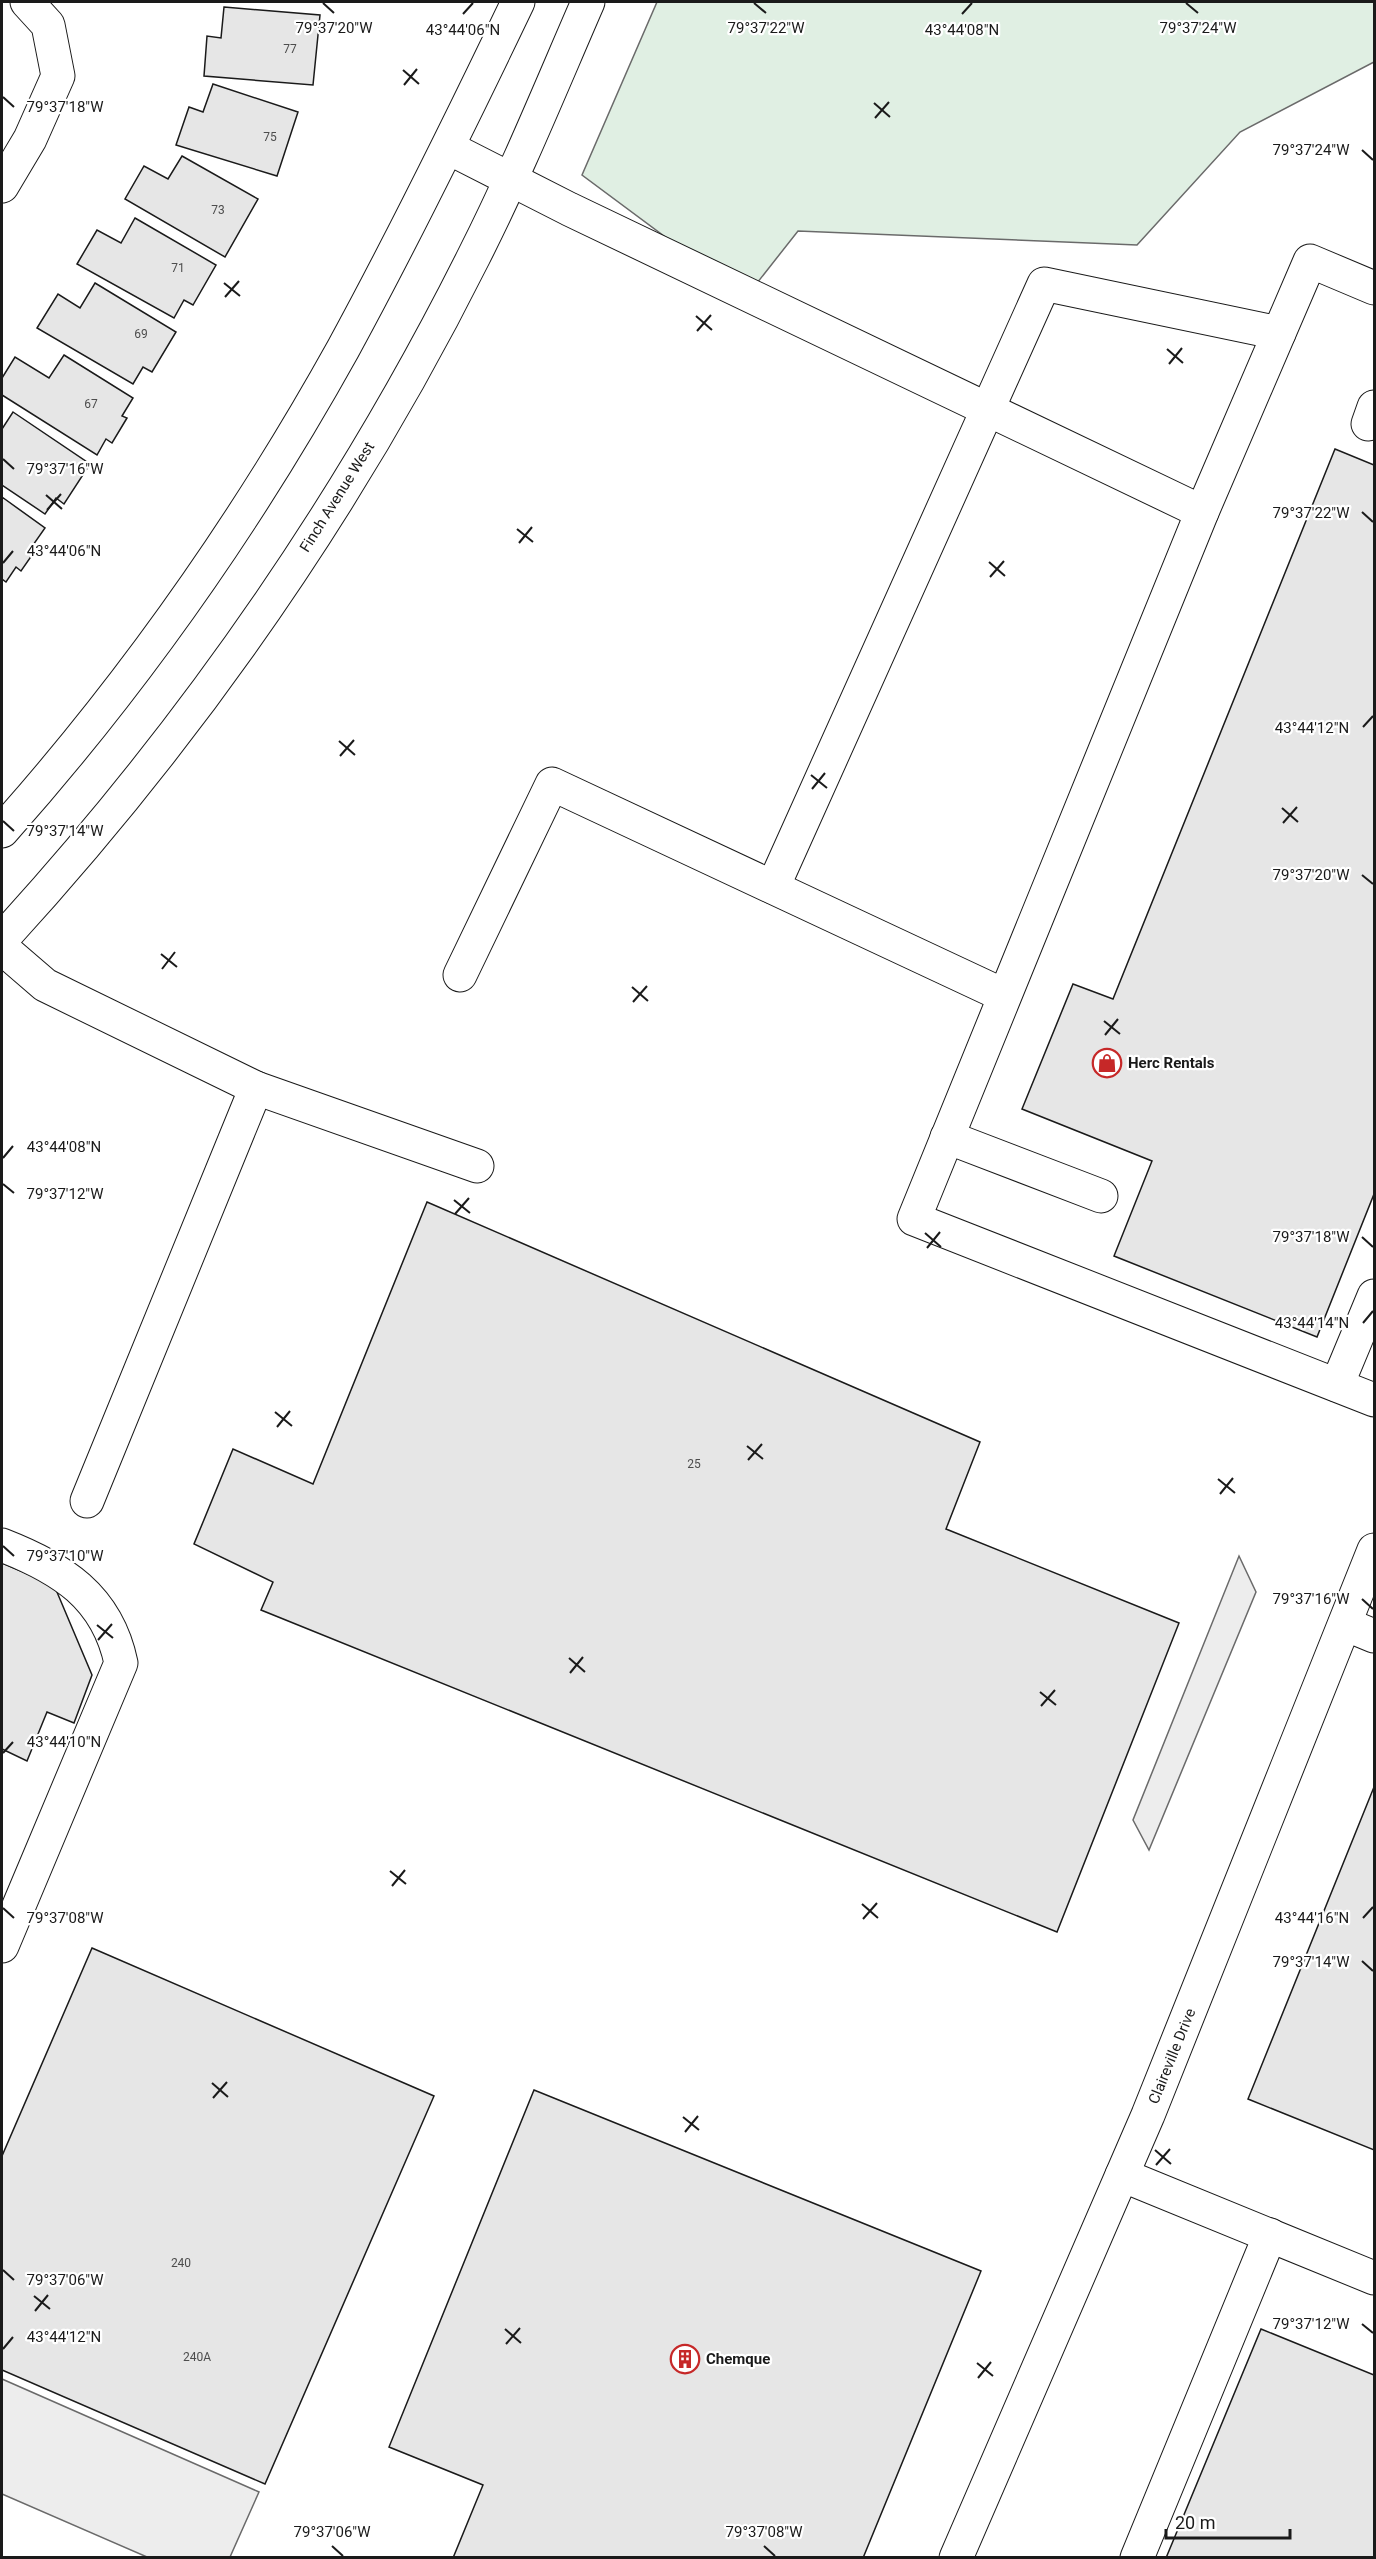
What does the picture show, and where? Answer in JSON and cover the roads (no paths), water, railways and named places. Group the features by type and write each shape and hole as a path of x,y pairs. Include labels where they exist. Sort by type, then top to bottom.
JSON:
{"main road":[{"path":"2,186 30,140 58,76 48,25 27,2"},
{"path":"2,831 92,723 188,595 234,528 341,351 449,148 518,2"},
{"name":"Finch Avenue West","path":"2,939 108,817 176,730 241,643 361,461 416,367 474,256 588,2"},
{"path":"449,148 1202,512"},
{"path":"1374,288 1310,261 1202,512 914,1219 1374,1400"},
{"path":"773,887 1044,284 1279,333"},
{"path":"460,975 552,784 1004,995"},
{"path":"2,948 45,985 256,1088 477,1166"},
{"path":"87,1501 256,1088"},
{"path":"947,1137 1101,1196"},
{"path":"1336,1385 1374,1296"},
{"path":"2,1545 42,1561 72,1579 116,1637 121,1663 2,1946"},
{"name":"Claireville Drive","path":"956,2558 1122,2175 1214,1952 1374,1550"},
{"path":"1345,1623 1374,1636"},
{"path":"1122,2175 1374,2278"},
{"path":"1137,2558 1270,2235"}],"place":[{"name":"Herc Rentals","path":"1107,1063"},
{"name":"Chemque","path":"685,2359"}]}
